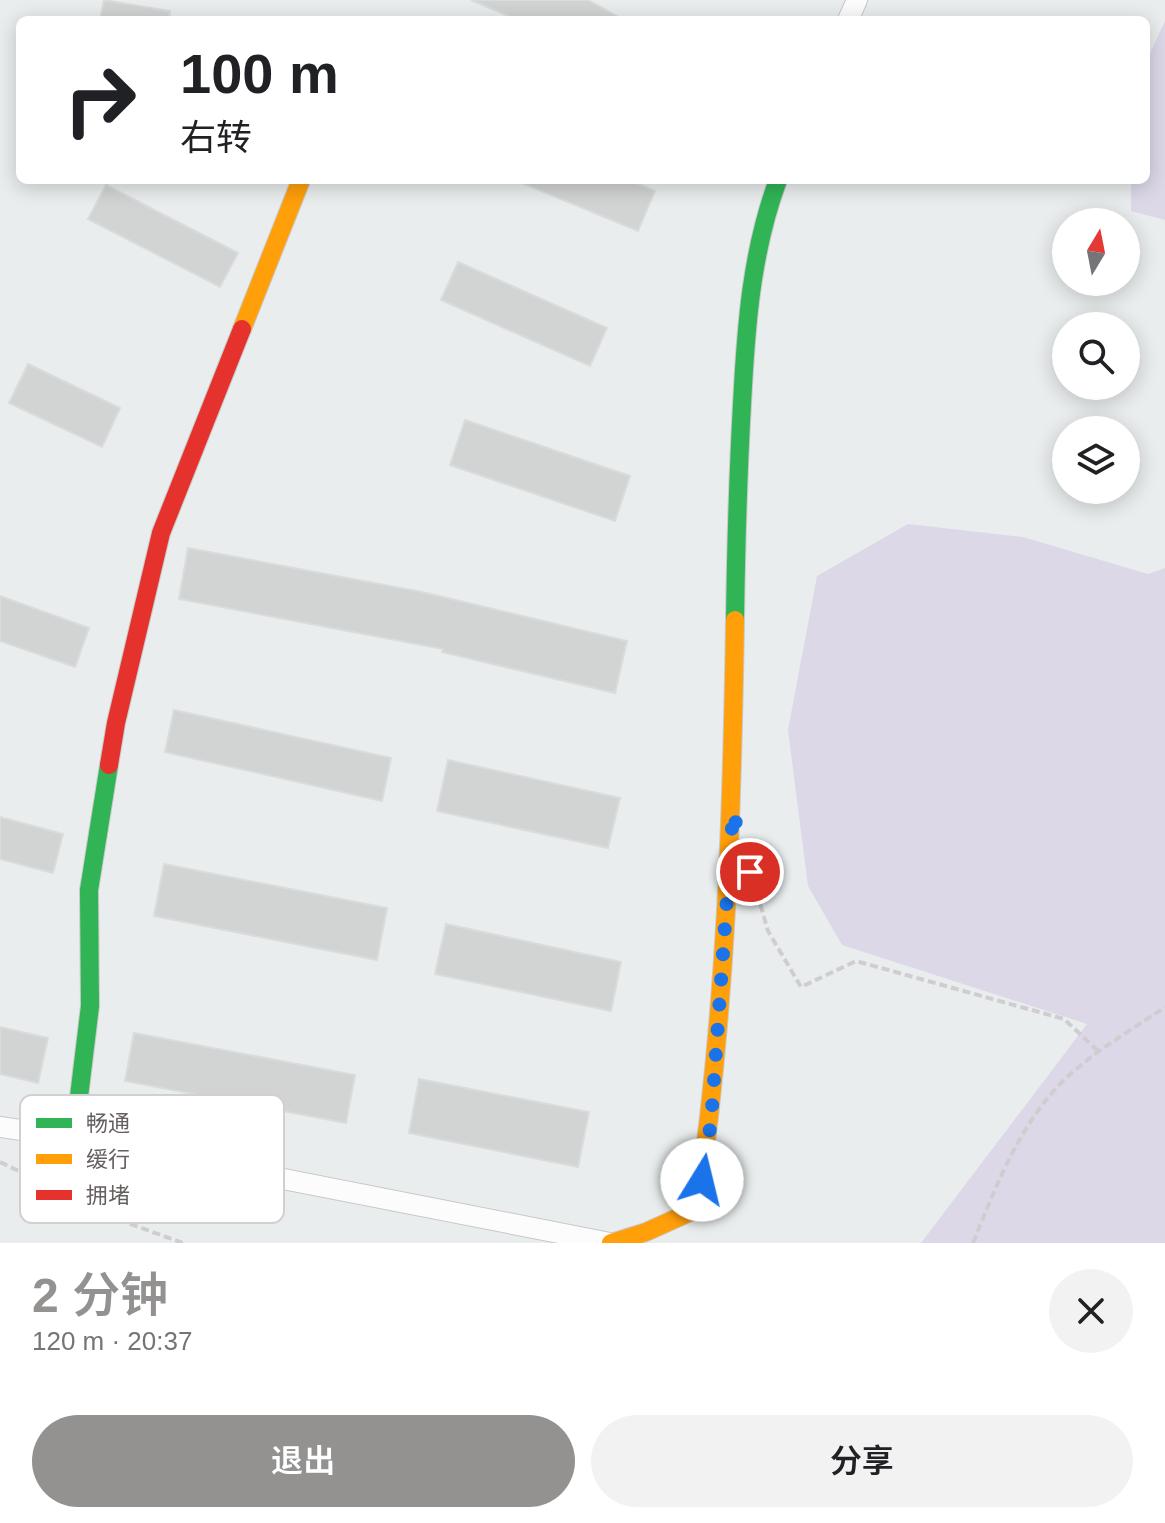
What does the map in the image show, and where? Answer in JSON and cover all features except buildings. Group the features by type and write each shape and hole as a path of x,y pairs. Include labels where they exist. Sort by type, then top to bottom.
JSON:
{"street":[{"path":"79,1095 90,1006 89,890 122,694 161,533 299,184"},
{"path":"284,1179 611,1243 646,1232 697,1209 711,1122 733,813 735,507 748,310 752,264 777,184"},
{"path":"0,1127 20,1130"}],"path":[{"path":"755,887 768,931 801,987 856,961 1064,1019 1099,1052"},
{"path":"973,1243 1009,1154 1061,1083 1099,1052 1165,1007"},
{"path":"0,1162 20,1172"},
{"path":"128,1223 183,1243"}],"shaded area":[{"path":"1165,21 1165,220 1140,213 1140,208 1131,208 1131,184 1150,184 1150,53"},
{"path":"908,524 1023,537 1148,574 1165,568 1165,1243 921,1243 1087,1024 842,945 808,886 788,730 817,576"}],"traffic: fast":[{"path":"735,620 739,458 748,319 756,263 777,184"},
{"path":"79,1095 90,1006 89,890 109,765"}],"traffic: slow":[{"path":"242,329 299,184"},
{"path":"611,1243 646,1232 697,1209 715,1062 726,915 735,620"}],"traffic: jam":[{"path":"109,765 161,533 242,329"}],"route":[{"path":"702,1180 711,1122 733,813 750,872"}]}
